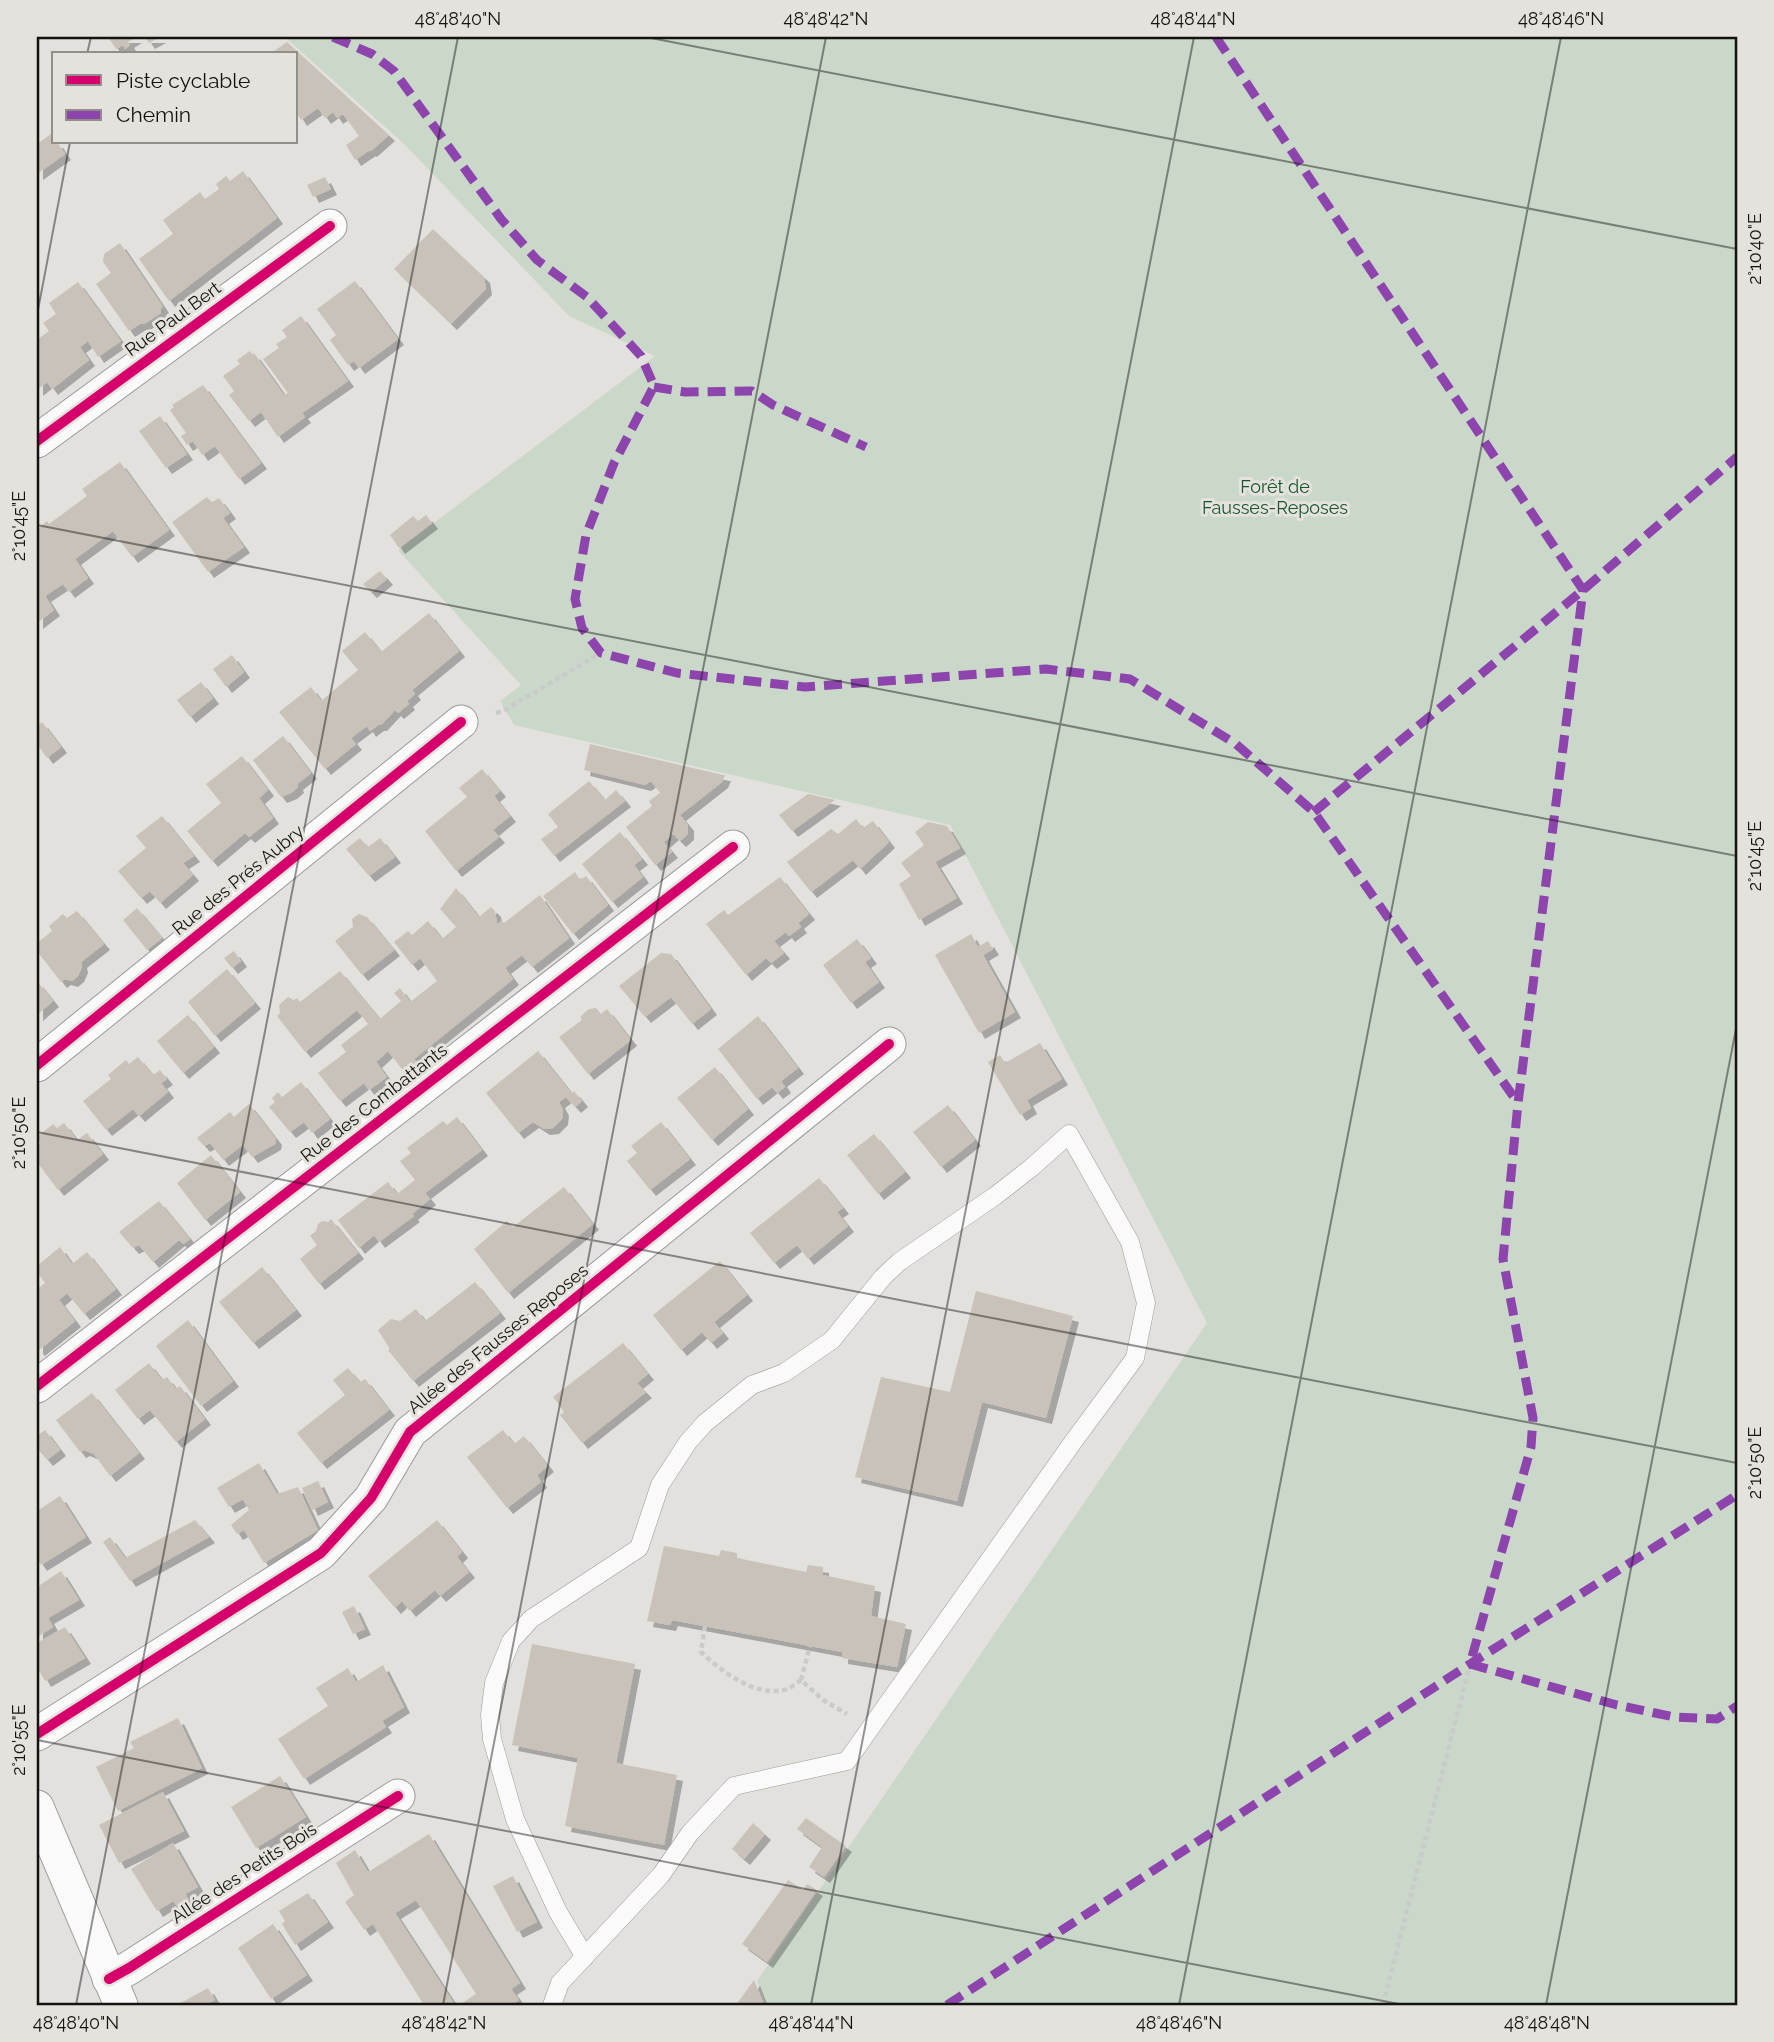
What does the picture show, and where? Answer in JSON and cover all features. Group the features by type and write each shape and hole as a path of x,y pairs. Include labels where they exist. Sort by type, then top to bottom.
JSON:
{"street":[{"name":"Rue Paul Bert","path":"37,441 330,226"},
{"name":"Rue des Prés Aubry","path":"37,1065 461,722"},
{"name":"Rue des Combattants","path":"37,1386 733,847"},
{"name":"Allée des Fausses Reposes","path":"37,1734 321,1553 371,1498 410,1433 889,1044"},
{"name":"Allée des Petits Bois","path":"115,1992 398,1796"},
{"path":"37,1807 115,1992"}],"lane":[{"path":"552,2005 561,1983 661,1875 690,1833 734,1786 847,1761 1073,1441 1135,1358 1146,1303 1130,1242 1069,1134 995,1196 898,1262 832,1340 784,1373 752,1385 705,1423 688,1441 660,1485 639,1548 531,1619 510,1641 494,1683 490,1715 492,1739 515,1819 558,1912 585,1957"}],"path":[{"path":"461,722 503,711 601,653"},
{"path":"705,1626 701,1652 733,1679 766,1691 786,1689 802,1680 810,1646"},
{"path":"1383,2005 1470,1664"},
{"path":"802,1680 823,1700 870,1729"}],"green space":[{"name":"Forêt de Fausses-Reposes","path":"285,37 1737,37 1737,2005 767,2005 757,1981 1207,1323 950,825 514,725 500,701 521,685 398,550 655,356 569,316 405,145"}],"building":[{"path":"108,37 136,37 128,42 130,45 125,49 123,45 116,49"},
{"path":"145,37 160,37 149,43"},
{"path":"287,42 298,52 273,52"},
{"path":"298,52 389,135 371,151 355,160 346,145 359,136 343,114 337,118 333,112 325,118 318,108 301,120 298,115"},
{"path":"51,134 52,144 58,144 65,154 37,174 37,144"},
{"path":"243,171 277,218 169,301 139,259 173,234 163,220 200,192 205,199 219,189 216,184 226,176 230,181"},
{"path":"325,177 331,189 313,197 307,185"},
{"path":"433,229 484,277 486,289 451,324 394,269"},
{"path":"120,243 163,307 160,309 161,313 129,331 96,284 111,273 103,262 104,254"},
{"path":"355,281 398,339 359,368 354,361 348,365 330,340 336,335 317,309"},
{"path":"78,282 121,341 98,357 88,341 80,347 89,360 52,389 47,382 37,390 37,340 49,331 43,323 56,314 49,303"},
{"path":"301,316 348,381 302,413 305,417 278,437 261,412 249,421 229,395 234,391 223,376 240,364 237,360 250,351 284,395 288,393 263,359 279,348 276,344 287,337 282,330"},
{"path":"203,385 261,463 239,479 215,446 202,455 193,441 187,445 181,436 186,433 170,410 174,407 172,405"},
{"path":"160,416 187,454 166,468 139,431"},
{"path":"120,462 169,530 132,557 113,531 75,559 88,578 69,592 63,584 45,596 54,610 37,623 37,530 87,496 82,489"},
{"path":"207,497 212,502 219,498 230,513 223,518 244,547 208,572 172,522"},
{"path":"426,515 432,523 399,548 390,535 413,516 418,521"},
{"path":"380,571 387,579 371,592 363,584"},
{"path":"429,613 459,651 412,690 415,694 407,701 409,704 398,713 395,710 381,725 370,731 367,726 351,738 356,744 325,769 279,712 311,687 321,701 358,670 342,651 365,632 381,652"},
{"path":"232,655 244,672 226,687 213,669"},
{"path":"201,682 213,698 190,717 177,700"},
{"path":"42,722 61,747 47,758 37,744 37,727"},
{"path":"283,736 311,773 297,784 298,787 291,793 281,797 253,760"},
{"path":"590,744 725,775 722,782 680,815 688,825 688,834 680,841 673,834 664,842 672,852 655,865 626,827 652,806 649,801 660,793 651,781 645,785 584,770"},
{"path":"242,756 268,790 259,798 273,818 249,837 245,833 212,861 187,831 221,803 206,784"},
{"path":"482,769 500,791 494,796 510,816 493,830 499,837 456,871 425,831 467,797 459,788"},
{"path":"589,781 605,800 616,790 625,801 554,856 541,839 558,827 548,814"},
{"path":"808,794 835,800 792,831 779,815"},
{"path":"162,816 194,856 183,863 193,875 160,903 150,891 141,898 118,871 146,848 136,836"},
{"path":"856,819 863,828 873,821 889,842 860,869 853,860 811,892 787,862 831,829 838,834"},
{"path":"928,822 947,826 960,848 935,862 957,898 919,920 899,884 911,876 901,863 924,845 915,832"},
{"path":"620,832 642,859 634,865 643,877 612,902 582,864"},
{"path":"360,838 368,847 380,838 395,857 369,876 346,849"},
{"path":"575,872 580,880 586,876 608,905 573,934 543,896"},
{"path":"780,877 809,914 798,923 801,927 789,936 786,932 774,941 784,953 771,963 766,958 746,975 706,924 724,910 728,915"},
{"path":"456,888 479,917 491,907 495,911 497,924 502,921 504,923 540,895 569,938 532,967 522,955 505,968 513,979 414,1059 420,1067 408,1077 388,1051 376,1062 387,1077 369,1090 364,1083 340,1101 318,1073 346,1052 341,1045 368,1024 357,1010 305,1052 277,1016 280,1013 279,1005 288,997 294,1000 297,998 300,1002 340,971 380,1019 401,1001 394,993 400,988 410,1002 437,981 420,958 412,965 394,942 408,931 412,935 428,921 442,939 456,927 440,909"},
{"path":"137,908 162,938 147,950 123,920"},
{"path":"77,911 104,944 81,962 78,976 72,981 65,979 61,982 37,951 37,943 52,931 49,926 63,914 67,918"},
{"path":"359,914 367,917 394,950 362,975 335,941 353,927 352,919"},
{"path":"971,934 978,947 988,941 993,949 983,955 1015,1012 979,1033 935,955"},
{"path":"857,939 871,958 865,962 879,982 851,1003 823,965"},
{"path":"234,951 241,961 232,968 224,958"},
{"path":"661,953 671,954 711,1009 692,1024 671,997 645,1017 619,986"},
{"path":"227,969 255,1003 215,1036 188,1002"},
{"path":"37,981 53,1001 37,1015"},
{"path":"596,1008 601,1014 607,1009 631,1040 588,1074 559,1037 582,1020 580,1017 589,1009"},
{"path":"188,1015 214,1047 183,1073 157,1041"},
{"path":"758,1016 798,1068 781,1081 785,1087 777,1093 772,1087 757,1099 718,1049"},
{"path":"1040,1043 1062,1079 1027,1100 1031,1108 1020,1115 988,1062 1000,1055 1005,1063"},
{"path":"538,1051 571,1093 574,1091 582,1101 575,1107 566,1097 559,1102 563,1110 562,1119 553,1128 544,1129 533,1122 518,1133 486,1093"},
{"path":"138,1057 153,1075 160,1070 167,1079 161,1083 168,1092 139,1116 133,1109 106,1130 83,1101 111,1079 108,1075 126,1060 129,1064"},
{"path":"715,1067 748,1109 712,1140 677,1098"},
{"path":"301,1082 330,1119 312,1133 304,1122 290,1132 269,1107 275,1102 272,1098 278,1092 282,1097"},
{"path":"249,1104 276,1139 275,1144 252,1157 243,1145 223,1160 210,1143 204,1146 197,1138 230,1112 234,1117"},
{"path":"948,1105 975,1140 941,1167 913,1132"},
{"path":"457,1117 482,1150 425,1193 430,1199 412,1214 414,1216 379,1242 374,1235 359,1248 338,1220 388,1182 397,1194 415,1180 400,1161 411,1153 407,1148 443,1121 447,1125"},
{"path":"661,1122 690,1159 650,1190 627,1161 637,1153 631,1146"},
{"path":"64,1123 77,1140 87,1133 103,1154 58,1190 37,1162 37,1147 40,1143 37,1137 53,1124 57,1128"},
{"path":"874,1134 905,1172 878,1194 847,1155"},
{"path":"211,1155 240,1192 205,1220 177,1183"},
{"path":"819,1178 843,1208 837,1212 848,1226 808,1259 797,1245 774,1263 750,1233"},
{"path":"564,1187 593,1224 508,1293 474,1249 507,1221 513,1227"},
{"path":"159,1201 190,1239 183,1244 179,1240 153,1262 139,1245 133,1248 119,1232"},
{"path":"331,1219 358,1253 319,1284 300,1259 317,1245 310,1236 316,1231 318,1224"},
{"path":"60,1247 72,1264 87,1252 116,1289 84,1314 67,1293 59,1300 75,1321 39,1350 37,1289 45,1283 37,1272 37,1266"},
{"path":"720,1261 747,1295 714,1322 723,1333 711,1343 702,1332 681,1350 653,1315"},
{"path":"262,1267 296,1310 253,1343 219,1302"},
{"path":"475,1282 500,1313 413,1381 388,1350 390,1349 378,1330 391,1319 400,1321 416,1309 425,1321"},
{"path":"976,1291 1073,1316 1046,1418 982,1402 957,1501 855,1477 881,1377 950,1392"},
{"path":"188,1320 233,1381 201,1406 156,1346"},
{"path":"623,1343 648,1374 637,1383 646,1392 582,1443 560,1415 564,1412 553,1397"},
{"path":"149,1363 162,1380 167,1377 176,1389 180,1386 205,1419 176,1442 150,1410 138,1419 115,1390"},
{"path":"348,1368 360,1382 365,1379 389,1410 321,1463 297,1433 345,1395 333,1380"},
{"path":"92,1393 139,1453 110,1476 94,1454 84,1450 80,1452 56,1420"},
{"path":"45,1430 60,1450 47,1460 37,1448 37,1436"},
{"path":"503,1430 514,1444 524,1436 548,1466 537,1475 541,1482 507,1508 467,1457"},
{"path":"259,1463 277,1494 298,1487 318,1530 264,1563 244,1530 237,1534 231,1525 249,1510 243,1499 229,1507 217,1488"},
{"path":"318,1481 328,1502 312,1510 302,1488"},
{"path":"60,1496 86,1537 41,1565 37,1559 37,1511"},
{"path":"195,1520 209,1537 130,1581 103,1542 110,1537 125,1558"},
{"path":"437,1520 462,1552 457,1557 469,1572 440,1596 435,1590 410,1611 402,1601 395,1608 368,1576"},
{"path":"664,1546 719,1556 721,1550 737,1553 737,1558 806,1572 808,1565 823,1567 823,1575 875,1586 871,1616 906,1624 897,1667 842,1658 842,1652 672,1620 670,1625 647,1621"},
{"path":"61,1571 79,1600 48,1618 53,1627 37,1637 37,1587"},
{"path":"354,1606 365,1629 353,1634 342,1612"},
{"path":"65,1627 85,1658 45,1681 37,1667 37,1643"},
{"path":"532,1644 635,1664 616,1763 677,1775 664,1845 565,1826 578,1758 512,1745"},
{"path":"383,1665 404,1707 382,1721 386,1727 304,1779 278,1739 328,1706 316,1688 348,1668 356,1682"},
{"path":"178,1718 202,1768 118,1811 96,1767 134,1748 130,1742"},
{"path":"280,1776 306,1817 256,1848 231,1807"},
{"path":"163,1792 184,1831 119,1863 99,1825"},
{"path":"806,1818 846,1846 824,1877 809,1867 822,1847 797,1829"},
{"path":"753,1823 765,1834 744,1859 732,1849"},
{"path":"429,1834 520,1983 511,1989 519,2000 511,2005 459,2005 476,1994 416,1900 395,1913 455,2005 424,2005 373,1924 364,1930 345,1902 354,1895 336,1863 355,1850 368,1872"},
{"path":"173,1843 198,1887 185,1894 189,1900 178,1907 173,1901 157,1911 131,1869"},
{"path":"513,1876 537,1922 517,1932 493,1886"},
{"path":"788,1880 803,1890 807,1884 817,1890 767,1962 742,1944"},
{"path":"308,1893 328,1922 295,1945 282,1924 285,1921 279,1911"},
{"path":"273,1924 307,1975 271,1999 238,1948"},
{"path":"754,1980 764,2005 736,2005"},
{"path":"208,1988 215,2000 206,2005 177,2005"}],"marked path":[{"path":"333,37 372,54 394,71 501,219 537,260 587,297 641,356 654,386 614,463 586,535 575,599 582,628 601,653 677,673 805,687 1046,669 1130,679 1236,744 1314,812 1518,1103"},
{"path":"1216,37 1583,590 1518,1103 1503,1259 1533,1418 1531,1447 1470,1664"},
{"path":"654,387 685,392 752,391 773,405 866,447"},
{"path":"1314,812 1583,590 1737,457"},
{"path":"947,2005 1470,1664 1737,1495"},
{"path":"1470,1664 1617,1705 1674,1717 1717,1719 1737,1706"}],"cycle path":[{"path":"37,441 330,226"},
{"path":"37,1065 461,722"},
{"path":"37,1386 733,847"},
{"path":"37,1734 321,1553 371,1498 410,1432 889,1044"},
{"path":"109,1979 398,1796"}]}
